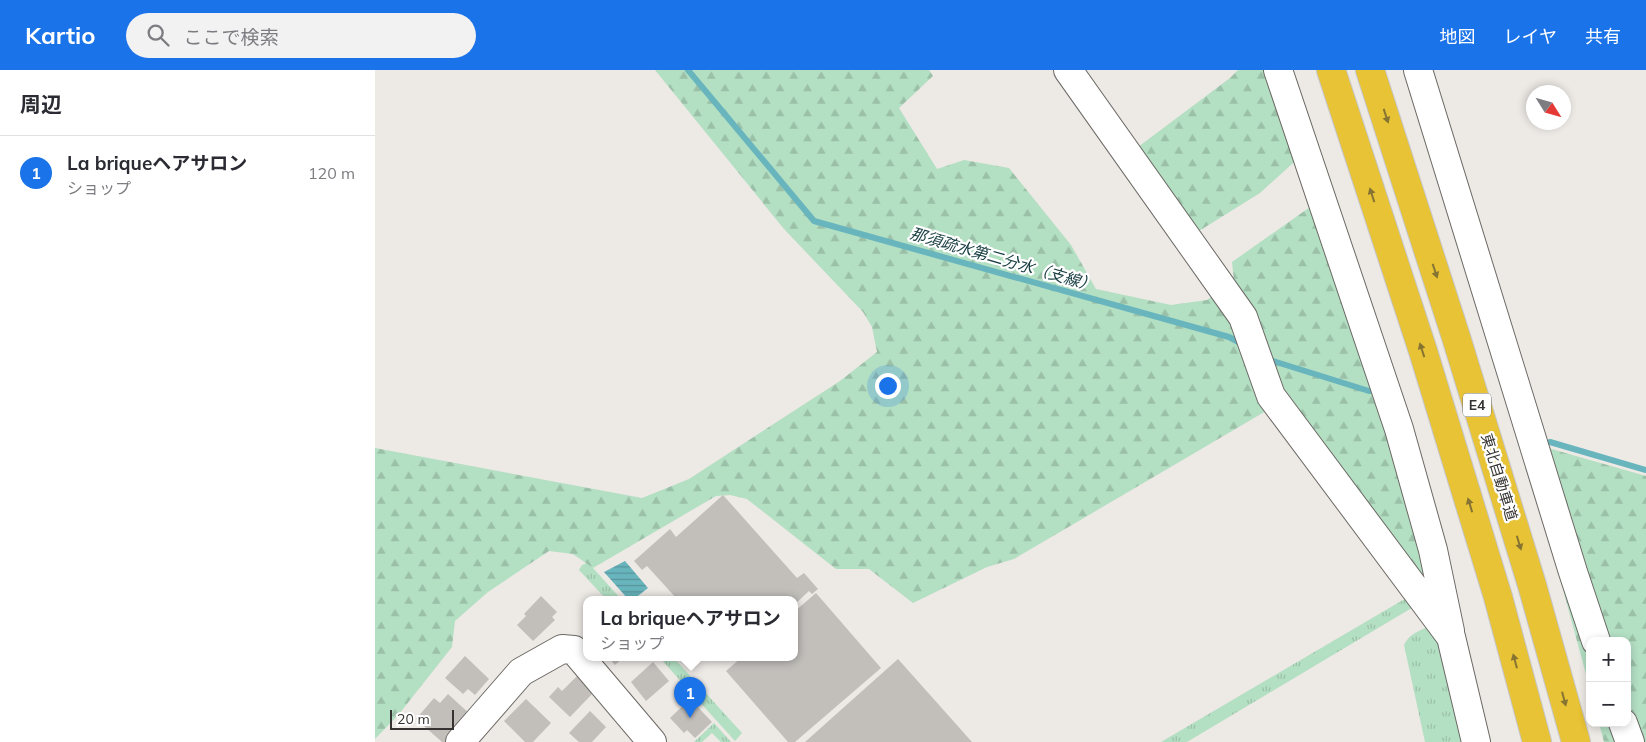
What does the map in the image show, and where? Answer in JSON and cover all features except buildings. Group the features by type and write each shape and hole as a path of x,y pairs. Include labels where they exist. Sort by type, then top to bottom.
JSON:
{"highway":[{"name":"E4","path":"1331,70 1423,351 1489,569 1537,742"},
{"name":"東北自動車道","path":"1370,70 1456,337 1532,585 1576,742"}],"street":[{"path":"1068,70 1243,317 1271,396 1451,637"},
{"path":"1278,70 1399,429 1433,550 1476,742"},
{"path":"1418,70 1595,637"},
{"path":"470,739 521,672 561,649 574,650 583,661"},
{"path":"583,661 652,742"},
{"path":"1624,727 1630,742"}],"green space":[{"path":"655,70 929,70 933,76 899,108 937,169 964,160 1009,168 1071,245 1096,289 1171,305 1207,300 1234,281 1232,262 1313,205 1399,429 1427,586 1266,411 1014,559 987,567 913,603 869,569 836,569 747,499 730,495 716,496 593,568 573,554 549,551 488,592 455,621 452,647 399,714 375,739 375,448 642,498 689,479 840,381 877,352 872,327 863,312 784,229"},
{"path":"1238,70 1273,70 1303,154 1260,193 1199,231 1138,147"},
{"path":"1524,446 1541,446 1646,476 1646,742 1604,742 1600,727 1631,727 1631,637 1586,637 1586,674"},
{"path":"587,563 593,568 618,596 603,596 579,570 582,565"},
{"path":"1408,597 1415,606 1187,742 1161,742"},
{"path":"1430,626 1442,651 1462,742 1425,742 1404,645 1412,635"},
{"path":"663,661 677,661 742,733 735,741"},
{"path":"714,723 731,742 721,742 712,733 702,742 694,742"}],"water":[{"path":"625,561 648,588 638,596 625,596 604,572"}],"waterway":[{"name":"那須疏水第二分水（支線）","path":"688,70 814,221 1229,337 1244,345"},
{"name":"那須疏水第二分水（支線）","path":"1266,357 1273,361 1369,391"},
{"name":"那須疏水第二分水（支線）","path":"1550,442 1646,470"}],"place":[{"name":"La briqueヘアサロン","path":"690,718"}]}
